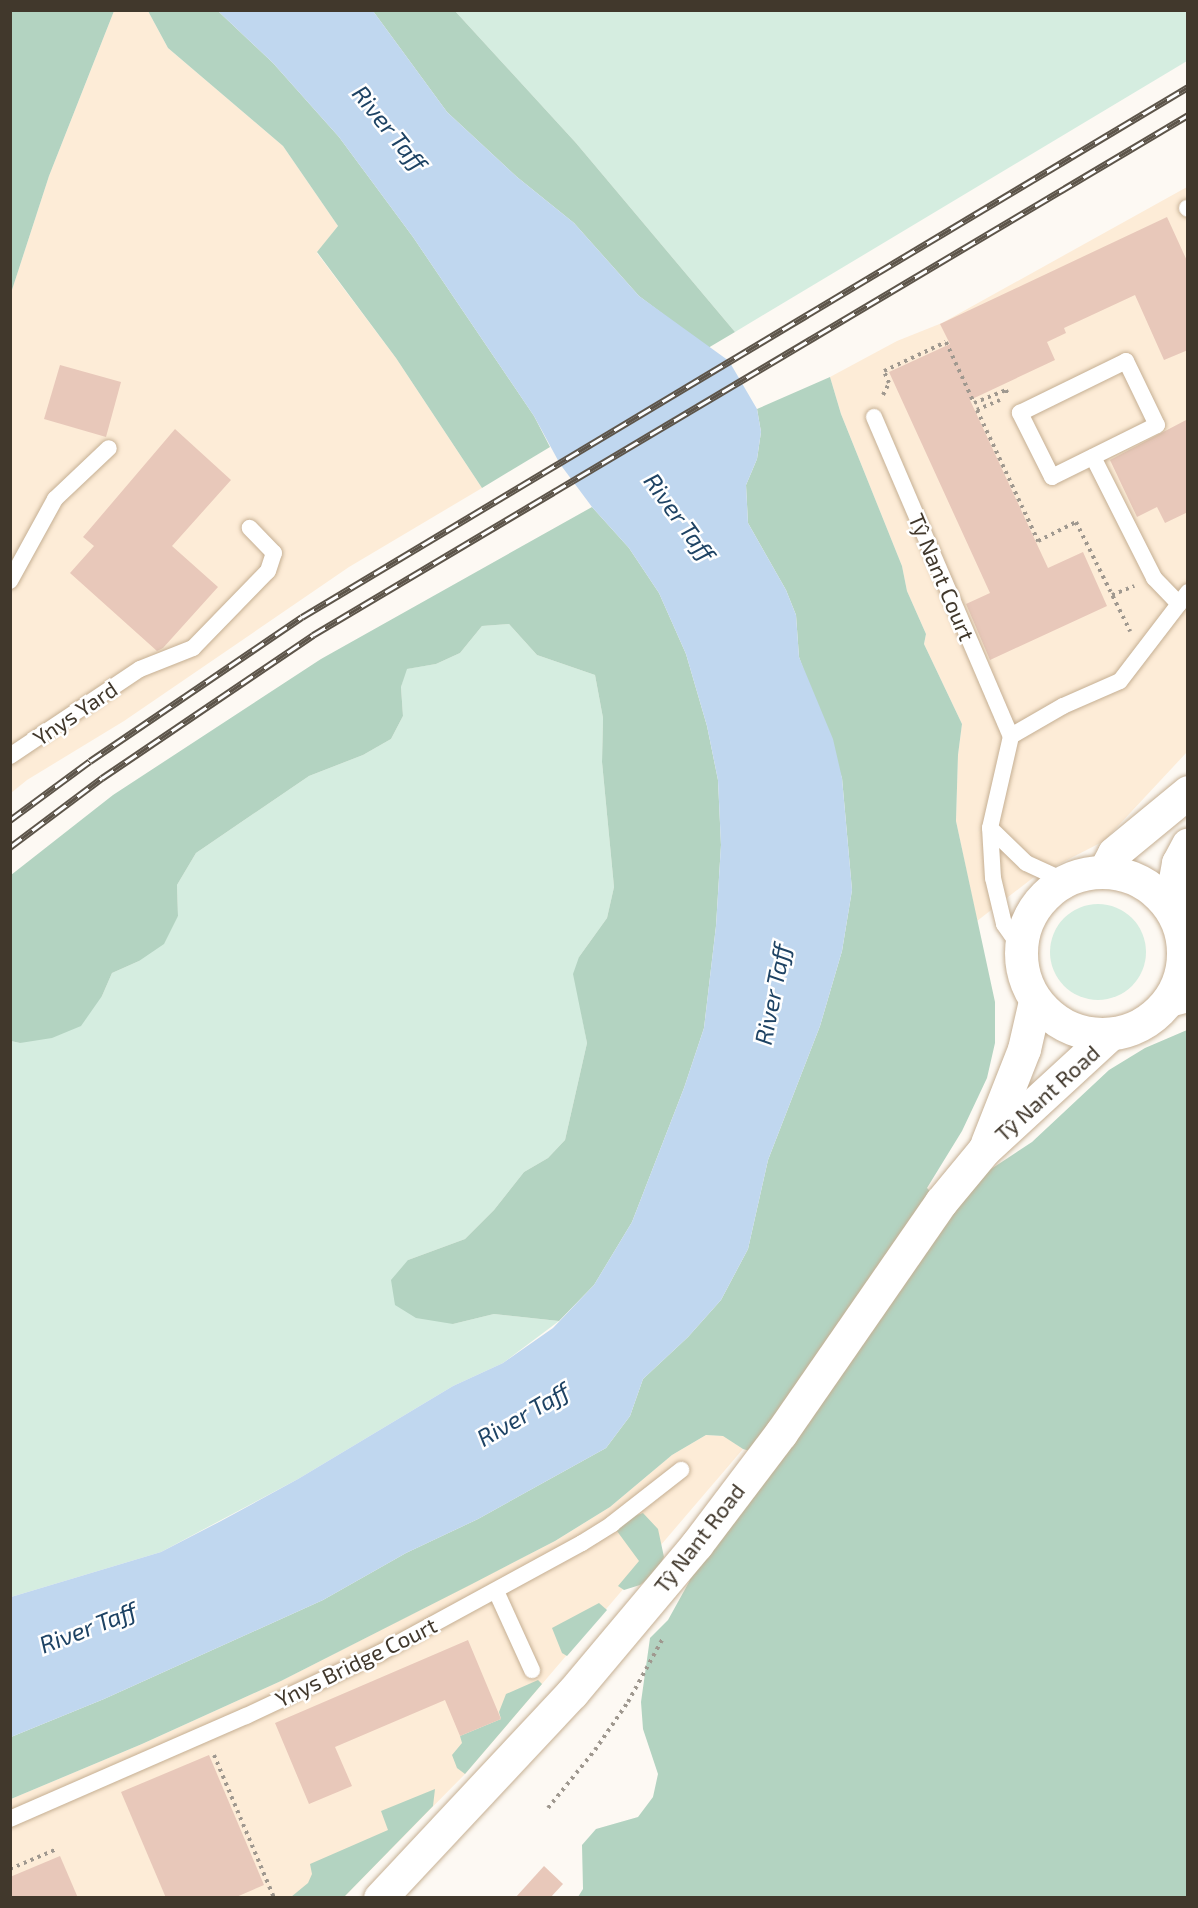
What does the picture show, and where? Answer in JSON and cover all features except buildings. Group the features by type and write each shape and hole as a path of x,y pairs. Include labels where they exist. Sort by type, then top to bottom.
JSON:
{"main road":[{"path":"1104,872 1114,853 1188,792"},
{"path":"1170,907 1178,863 1188,844"},
{"name":"Tŷ Nant Road","path":"1090,872 1118,873 1150,886 1170,907 1181,933 1185,953 1173,1008 1135,1028 1109,1035 1081,1033 1072,1029 1055,1021 1035,1001 1022,975 1020,947 1025,922 1040,898 1063,880 1090,872"},
{"name":"Tŷ Nant Road","path":"984,1150 1024,1049 1035,1001"},
{"name":"Tŷ Nant Road","path":"380,1898 572,1693 697,1544 781,1433 941,1202 984,1150 1109,1035"}],"lane":[{"path":"1126,361 1157,425 1093,457 1052,477 1020,413 1126,361"},
{"name":"Tŷ Nant Court","path":"874,417 1011,736"},
{"path":"10,581 55,499 110,448"},
{"path":"1020,947 1004,924 993,878 990,828 1011,736 1063,706 1120,681 1183,598 1154,578 1093,457"},
{"name":"Ynys Yard","path":"10,756 140,669 193,648 268,571 274,553 250,528"},
{"path":"990,828 1026,863 1063,880"},
{"name":"Ynys Bridge Court","path":"10,1819 205,1734 380,1653 496,1592 612,1524 681,1470"},
{"path":"496,1592 532,1670"}],"path":[{"path":"881,400 889,383 884,371 946,342 974,404 1006,390 1020,413"},
{"path":"1009,396 977,410 1038,541 1076,522 1141,653"},
{"path":"548,1808 595,1750 628,1702 660,1645 665,1628"},
{"path":"205,1734 274,1898"},
{"path":"10,1869 57,1849"}],"shaded area":[{"path":"114,11 148,11 168,48 283,146 338,226 317,253 396,358 482,488 349,567 124,721 27,780 11,793 11,293 49,176"},
{"path":"1187,187 1187,752 1104,841 1034,877 977,921 956,821 958,755 962,724 924,644 926,634 907,591 902,566 841,414 830,377 897,341 942,323"},
{"path":"706,1435 724,1436 743,1449 465,1774 344,1897 11,1898 11,1799 142,1744 281,1681 555,1541 610,1507 672,1455"}],"green space":[{"path":"11,10 114,11 49,176 11,293"},
{"path":"148,11 218,11 273,63 339,137 413,237 534,416 550,447 482,488 396,358 317,252 338,226 283,146 168,48"},
{"path":"373,11 455,11 576,143 735,332 708,348 639,296 574,223 517,177 447,112"},
{"path":"455,11 1187,11 1187,61 735,332 576,143"},
{"path":"830,377 841,414 902,566 907,591 926,634 924,644 962,724 958,755 956,821 995,1002 995,1043 987,1078 962,1131 927,1188 941,1202 1032,1142 1109,1070 1145,1048 1187,1030 1187,1897 578,1897 583,1889 582,1845 596,1829 638,1817 653,1797 658,1774 643,1729 641,1702 650,1638 668,1620 689,1582 701,1550 763,1455 743,1449 723,1436 706,1435 672,1455 610,1507 555,1541 472,1584 281,1681 142,1744 11,1799 11,1737 104,1699 323,1600 406,1553 478,1519 606,1448 630,1416 643,1379 688,1337 721,1300 748,1249 768,1160 820,1026 842,951 852,890 842,778 799,657 796,615 786,590 748,523 746,485 757,459 761,432 757,409"},
{"path":"592,507 629,548 659,593 686,654 707,726 718,780 721,845 716,926 704,1028 684,1088 632,1222 594,1285 559,1321 494,1314 453,1324 416,1318 395,1305 391,1280 408,1260 465,1239 494,1210 524,1172 548,1158 565,1140 587,1043 573,974 579,957 607,918 614,887 602,762 603,718 595,675 537,655 509,624 482,626 460,653 436,664 407,669 401,687 403,716 391,739 363,755 309,776 196,853 177,885 178,916 164,944 139,961 112,973 102,996 81,1026 52,1038 20,1043 11,1041 11,875 113,795 321,659"},
{"path":"509,624 537,655 595,675 603,718 602,762 614,887 607,918 579,957 581,1011 587,1043 565,1140 548,1158 524,1172 494,1210 465,1239 408,1260 453,1324 494,1314 559,1321 503,1363 453,1386 298,1479 161,1552 11,1597 11,1041 20,1043 102,996 112,973 139,961 178,916 177,885 196,853 309,776 363,755 391,739 403,716 401,687 406,669 436,664 460,653 482,626"},
{"path":"1098,904 1116,908 1132,918 1142,934 1146,952 1142,970 1132,986 1116,996 1098,1000 1080,996 1064,986 1054,970 1050,952 1054,934 1064,918 1080,908"},
{"path":"643,1513 658,1529 664,1557 656,1573 640,1585 624,1590 618,1586 639,1561 614,1527 625,1519"},
{"path":"599,1603 607,1610 567,1656 562,1653 552,1628"},
{"path":"538,1680 542,1684 465,1774 457,1768 452,1755 462,1743 460,1736 501,1719 499,1712 506,1694"},
{"path":"435,1789 433,1806 344,1897 291,1897 308,1883 312,1874 310,1864 388,1830 381,1811"}],"water":[{"name":"River Taff","path":"218,11 373,11 447,112 517,177 574,223 639,296 729,361 757,409 761,432 757,459 746,485 748,523 786,590 796,615 799,657 833,739 842,778 852,890 842,951 820,1026 768,1160 748,1249 721,1300 688,1337 643,1379 630,1416 606,1448 478,1519 406,1553 323,1600 104,1699 11,1737 11,1597 161,1552 298,1479 453,1386 503,1363 553,1328 594,1285 632,1222 684,1088 704,1028 716,926 721,845 718,780 707,726 686,654 659,593 629,548 592,507 560,464 534,416 413,237 339,137 273,63"}],"railway":[{"path":"10,820 90,761 302,617 1188,87"},
{"path":"10,847 102,778 313,635 1188,115"}]}
